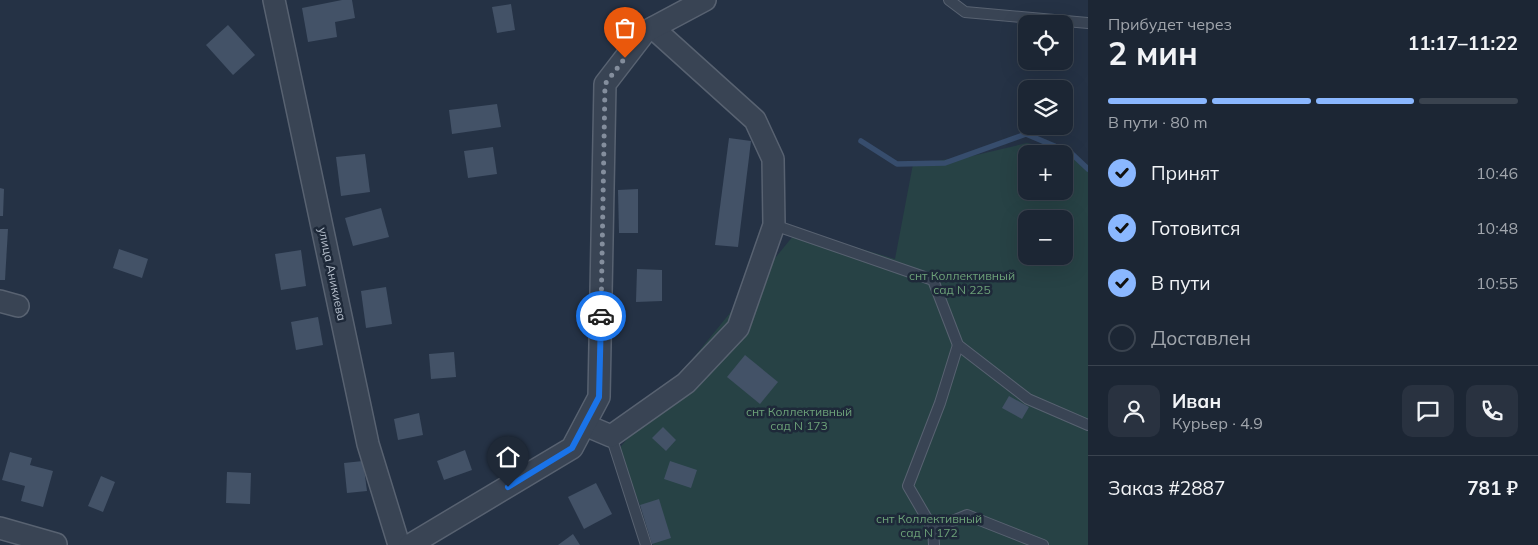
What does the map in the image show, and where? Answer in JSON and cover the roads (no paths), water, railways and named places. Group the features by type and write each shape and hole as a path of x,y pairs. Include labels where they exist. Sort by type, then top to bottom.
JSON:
{"street":[{"name":"улица Аникиева","path":"274,0 368,444 409,545"},
{"path":"409,545 572,448 585,425 599,397 605,84 645,32 705,0"},
{"path":"585,425 610,436 686,383 738,328 774,225 773,160 755,120 653,28"},
{"path":"0,528 56,544"}],"lane":[{"path":"949,0 965,12 1088,23"},
{"path":"774,225 933,280 958,345 1028,399 1088,425"},
{"path":"934,545 933,529 908,486 940,403 958,345"},
{"path":"610,436 646,545"},
{"path":"933,529 967,515 1042,545"}],"waterway":[{"path":"861,141 897,164 945,163 1026,134 1071,153 1088,169"}],"park label":[{"name":"снт Коллективный сад N 225","path":"962,283"},
{"name":"снт Коллективный сад N 173","path":"799,419"},
{"name":"снт Коллективный сад N 172","path":"929,526"}]}
